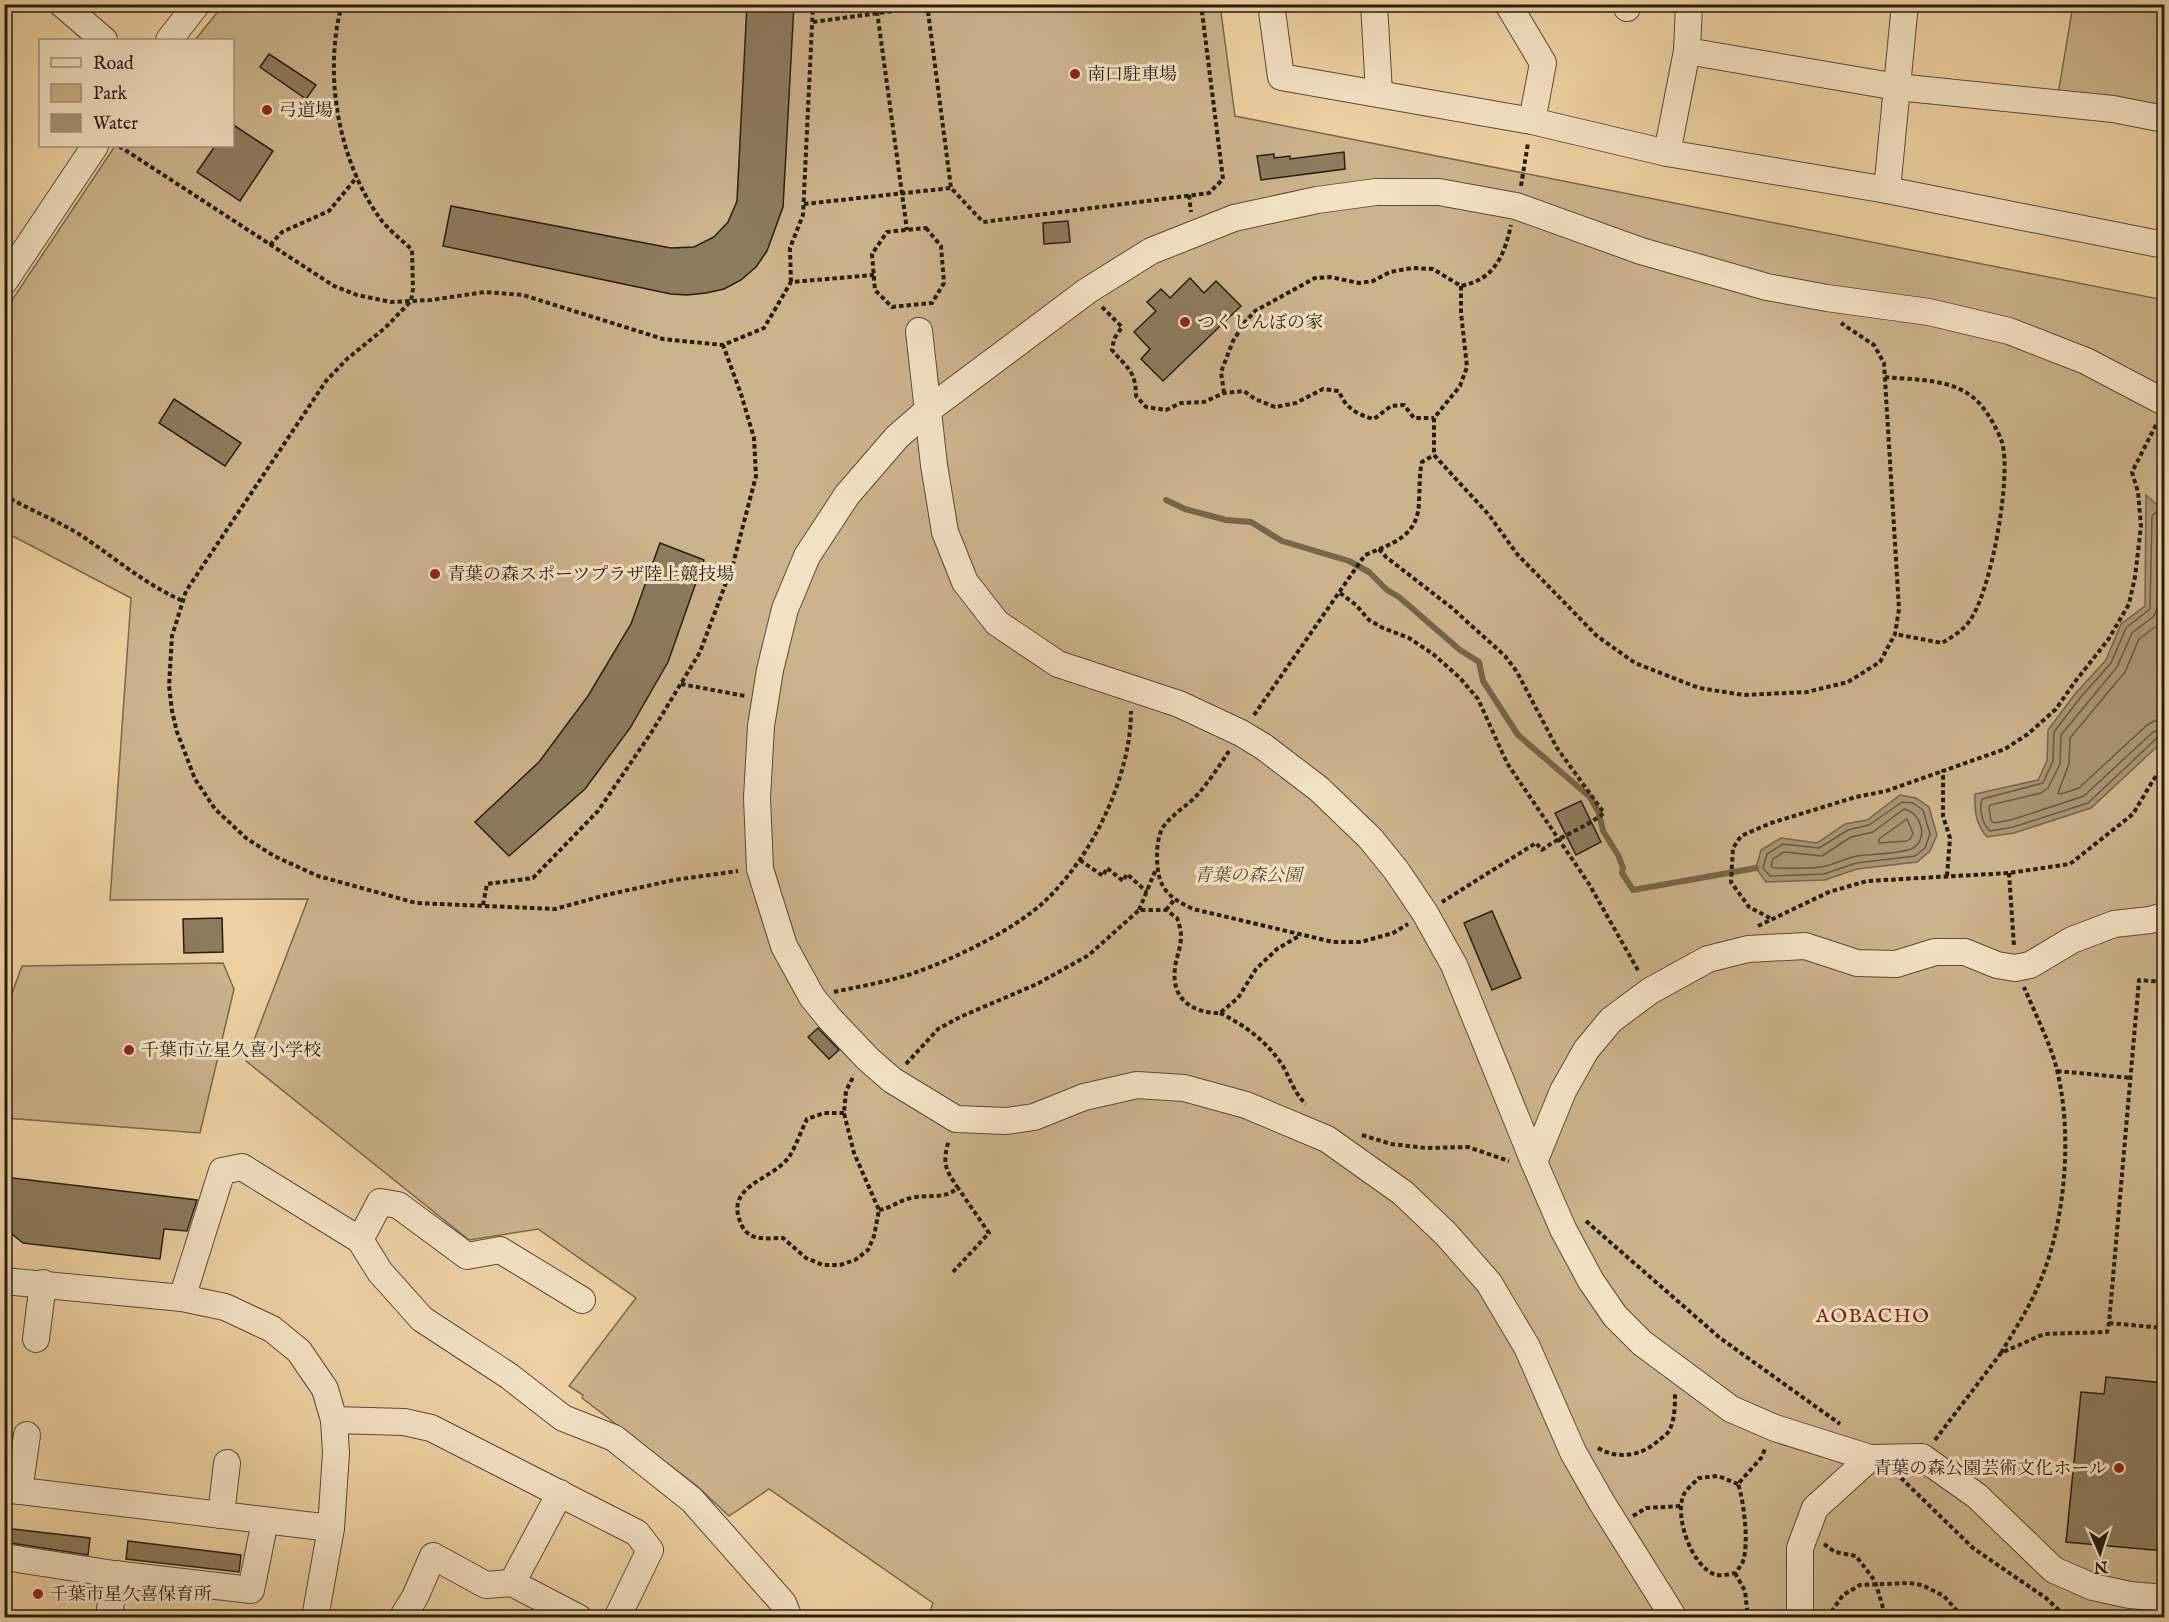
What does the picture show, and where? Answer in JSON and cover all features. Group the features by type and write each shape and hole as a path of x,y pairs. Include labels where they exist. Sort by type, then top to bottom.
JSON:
{"street":[{"path":"62,4 103,39"},
{"path":"170,39 197,4"},
{"path":"1271,4 1281,77 1532,122 1667,153 1887,190 2164,245"},
{"path":"1374,4 1379,93"},
{"path":"1667,153 1687,51 1689,4"},
{"path":"1887,190 1905,4"},
{"path":"1510,5 1543,63 1532,122"},
{"path":"1687,51 1897,87 2113,109 2164,119"},
{"path":"4,282 94,147"},
{"path":"1674,1617 1618,1530 1573,1452 1527,1347 1489,1283 1446,1234 1403,1193 1327,1139 1246,1105 1184,1088 1137,1085 1084,1097 1034,1117 1006,1121 956,1119 892,1080 868,1059 812,997 784,946 760,868 757,798 761,726 770,670 785,609 807,556 847,495 897,437 927,410 1087,291 1151,251 1234,218 1317,200 1376,192 1439,192 1516,206 1641,251 1767,286 1827,298 1929,312 2009,332 2086,361 2162,411"},
{"path":"919,331 927,410 945,532 965,582 997,623 1058,664 1179,704 1241,733 1264,747 1319,789 1370,838 1396,870 1425,913 1454,965 1524,1163 1591,1281 1615,1316 1642,1343 1731,1409 1775,1428 1876,1458 1922,1457 1977,1496 2054,1570 2093,1587 2164,1599"},
{"path":"1524,1163 1547,1134 1563,1091 1586,1050 1611,1020 1650,991 1708,959 1748,949 1805,946 1857,963 1896,963 1935,952 1965,952 1997,965 2015,968 2030,965 2072,940 2114,924 2164,916"},
{"path":"182,1298 222,1171 242,1167 360,1240 380,1272 422,1319 510,1376 563,1418 614,1437 692,1500 783,1603 789,1617"},
{"path":"360,1240 380,1202 398,1205 467,1256 501,1250 582,1300"},
{"path":"4,1281 182,1298 225,1307 272,1329 299,1351 325,1389 334,1420 336,1453 331,1528 315,1617"},
{"path":"36,1338 43,1284"},
{"path":"334,1420 404,1422 431,1428 638,1533 650,1551 617,1617"},
{"path":"27,1435 12,1490 331,1528"},
{"path":"1800,1617 1800,1548 1815,1508 1876,1458"},
{"path":"221,1515 227,1463"},
{"path":"512,1583 560,1493"},
{"path":"4,1557 114,1574 251,1590 265,1521"},
{"path":"402,1617 415,1597 433,1556 486,1585 512,1583 579,1617"},
{"path":"109,1617 114,1574"}],"path":[{"path":"342,4 337,21 334,53 336,108 348,155 364,193 380,219 412,250 411,301 385,328 347,359 326,381 186,591 172,636 170,663 172,711 177,732 192,771 215,809 246,838 274,856 318,876 416,903 555,909 674,880 760,868"},
{"path":"121,147 334,286 357,295 391,302 485,292 523,295 663,339 723,345 764,328 791,282 790,248 803,215 804,204 813,4"},
{"path":"876,4 907,230"},
{"path":"813,22 945,4"},
{"path":"927,6 951,188 983,222 1209,193 1223,178 1201,4"},
{"path":"1224,393 1221,372 1233,341 1245,322 1255,311 1315,278 1330,277 1359,283 1373,281 1390,272 1412,268 1433,269 1461,286 1477,282 1499,264 1520,194 1532,122"},
{"path":"270,245 282,232 329,211 357,177"},
{"path":"804,204 951,188"},
{"path":"926,228 941,246 944,284 932,303 892,307 875,290 872,254 887,232 907,230 926,228"},
{"path":"791,282 874,275"},
{"path":"1461,286 1461,313 1467,367 1460,386 1434,418 1434,454 1489,515 1517,554 1597,636 1635,663 1699,688 1744,695 1807,692 1848,682 1880,662 1895,634 1899,609 1884,363 1874,345 1832,317 1827,298"},
{"path":"1087,291 1122,327 1114,339 1112,350 1136,381 1136,396 1146,407 1166,410 1181,403 1204,402 1224,393 1244,391 1255,399 1275,406 1296,404 1323,389 1339,391 1342,398 1359,415 1374,419 1391,406 1404,405 1414,418 1434,418"},
{"path":"483,906 487,885 533,878 598,811 651,733 700,652 733,564 756,476 754,438 723,345"},
{"path":"1885,377 1945,383 1975,399 1987,414 2002,443 2004,486 1997,539 1988,578 1971,620 1955,635 1942,643 1895,634"},
{"path":"1771,918 1749,907 1731,882 1733,848 1741,836 1771,823 1856,797 1886,791 2005,749 2028,734 2056,709 2074,682 2108,640 2129,604 2141,526 2138,492 2132,472 2162,411"},
{"path":"1379,549 1386,557 1452,608 1505,656 1517,672 1557,748 1604,813 1593,822 1557,838 1542,850 1536,843 1393,933 1361,942 1333,942 1300,936 1193,909 1174,900 1159,881 1157,845 1162,830 1174,815 1198,794 1365,555 1379,549 1390,545 1413,529 1418,515 1418,477 1422,462 1434,454"},
{"path":"4,495 80,535 120,563 183,601"},
{"path":"1340,593 1356,605 1369,620 1409,638 1433,654 1460,678 1478,699 1507,763 1589,884 1650,991"},
{"path":"681,684 765,699"},
{"path":"812,997 912,974 957,956 1003,931 1043,903 1067,878 1103,821 1118,783 1131,729 1131,690"},
{"path":"1755,928 1771,918 1828,892 1867,881 2009,873 2070,864 2133,814 2164,765"},
{"path":"1943,771 1943,816 1950,838 1947,876"},
{"path":"1080,860 1104,876 1107,868 1123,881 1127,874 1147,892"},
{"path":"892,1080 938,1029 960,1017 1037,984 1089,955 1139,910 1157,868"},
{"path":"1922,1457 2001,1353 2034,1296 2052,1248 2063,1190 2065,1133 2056,1071 2050,1050 2015,968 2009,873"},
{"path":"1166,910 1174,900"},
{"path":"1139,910 1166,910 1177,918 1181,934 1175,969 1176,988 1180,998 1194,1008 1206,1013 1220,1013 1242,1024 1264,1042 1282,1066 1298,1097 1310,1108"},
{"path":"1220,1013 1238,998 1256,969 1277,949 1300,936"},
{"path":"2001,1353 2044,1334 2107,1332 2139,980 2164,982"},
{"path":"843,1113 824,1113 807,1119 789,1157 743,1192 738,1204 739,1219 745,1232 758,1239 783,1238 806,1258 823,1265 840,1265 855,1260 868,1250 874,1236 879,1210 854,1153 843,1113 846,1091 853,1076 868,1059"},
{"path":"2056,1071 2131,1077"},
{"path":"953,1272 989,1233 946,1171 945,1151 956,1119"},
{"path":"1360,1134 1391,1144 1426,1148 1468,1147 1524,1163"},
{"path":"879,1210 888,1209 910,1198 950,1194 958,1188"},
{"path":"1581,1217 1720,1338 1841,1424"},
{"path":"2109,1323 2164,1328"},
{"path":"1592,1444 1611,1454 1632,1455 1654,1444 1669,1431 1675,1408 1675,1389"},
{"path":"1738,1484 1761,1458 1775,1428"},
{"path":"1876,1458 1973,1548 2046,1598 2067,1617"},
{"path":"1719,1476 1738,1484 1743,1498 1744,1553 1743,1563 1735,1573 1717,1575 1700,1564 1684,1531 1681,1506 1684,1494 1699,1478 1719,1476"},
{"path":"1618,1530 1624,1521 1646,1508 1681,1506"},
{"path":"1807,1530 1835,1552 1856,1556 1876,1584 1886,1617"},
{"path":"1735,1573 1745,1591 1748,1617"},
{"path":"1827,1617 1843,1595 1860,1585 1909,1583 1922,1585 1944,1596 1963,1617"}],"green space":[{"name":"青葉の森公園","path":"224,4 1220,5 1235,116 2164,300 2164,1617 928,1617 933,1603 769,1489 729,1516 697,1486 569,1386 636,1298 538,1229 469,1240 246,1061 308,899 110,900 131,598 5,532 4,312 114,147 234,147 234,39 196,39"},
{"path":"2073,5 2164,5 2164,109 2058,95"},
{"path":"223,963 234,989 200,1133 5,1118 5,1012 22,966"}],"water":[{"path":"2146,495 2164,511 2164,738 2091,808 2014,833 1987,837 1976,817 1975,794 2038,780 2047,761 2048,730 2075,694 2106,660 2121,624 2145,606"},
{"path":"1900,795 1916,798 1929,807 1937,835 1930,851 1917,862 1857,869 1825,880 1766,882 1756,868 1761,850 1781,838 1817,843 1845,824 1867,820"}],"building":[{"path":"747,4 794,4 783,207 767,251 756,267 741,280 724,289 706,293 671,294 443,246 451,206 671,248 694,247 714,237 728,222 737,201"},
{"path":"269,54 316,85 306,99 260,67"},
{"path":"234,125 273,151 240,201 197,172 214,147 234,147"},
{"path":"1344,152 1345,169 1261,180 1257,156 1274,154 1274,158 1290,156 1290,159"},
{"path":"1068,221 1070,242 1044,244 1043,223"},
{"name":"つくしんぼの家","path":"1190,278 1204,293 1216,281 1241,306 1163,381 1141,359 1150,349 1134,332 1156,311 1147,302 1161,289 1170,298"},
{"path":"174,399 241,443 225,466 159,423"},
{"path":"660,543 704,560 668,662 630,728 585,789 509,856 475,822 539,762 588,696 631,624"},
{"path":"1581,801 1601,842 1576,855 1555,813"},
{"path":"1492,911 1521,978 1492,990 1464,923"},
{"path":"222,918 223,952 184,953 183,919"},
{"path":"818,1028 839,1050 829,1059 808,1037"},
{"path":"4,1177 197,1200 187,1231 164,1229 160,1259 23,1243 12,1234 4,1222"},
{"name":"青葉の森公園芸術文化ホール","path":"2106,1377 2164,1383 2164,1551 2066,1542 2081,1392 2104,1394"},
{"path":"4,1528 90,1538 88,1555 4,1542"},
{"path":"128,1541 241,1555 239,1572 126,1559"}],"waterway":[{"path":"1166,500 1185,509 1226,520 1251,522 1282,541 1349,561 1369,572 1387,590 1399,597 1460,650 1479,662 1483,681 1518,735 1590,797 1599,813 1603,831 1618,855 1623,868 1622,873 1633,890 1756,868"}],"place":[{"name":"南口駐車場","path":"1075,74"},
{"name":"弓道場","path":"267,110"},
{"name":"つくしんぼの家","path":"1185,322"},
{"name":"青葉の森スポーツプラザ陸上競技場","path":"435,574"},
{"name":"千葉市立星久喜小学校","path":"129,1050"},
{"name":"青葉の森公園芸術文化ホール","path":"2119,1468"},
{"name":"千葉市星久喜保育所","path":"38,1594"}],"district":[{"name":"AOBACHO","path":"1873,1315"}]}
